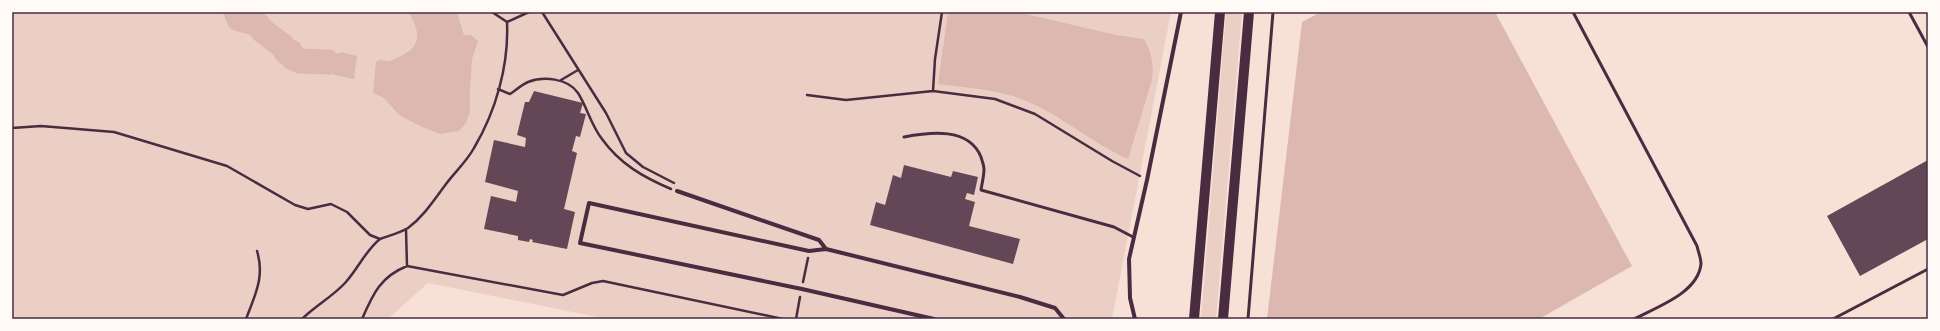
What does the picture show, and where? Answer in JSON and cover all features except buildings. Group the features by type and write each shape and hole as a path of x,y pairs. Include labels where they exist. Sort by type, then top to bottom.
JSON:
{"main road":[{"path":"1194,319 1220,12"},
{"path":"1223,319 1248,12"}],"street":[{"path":"1135,319 1130,298 1129,266 1133,237 1147,180 1181,12"},
{"path":"677,192 819,240 826,249"},
{"path":"934,319 802,289 580,243 589,203 809,251 826,249 1020,297 1055,308 1064,319"}],"lane":[{"path":"1248,319 1273,12"},
{"path":"1573,12 1697,246 1701,263 1697,280 1687,290 1634,319"},
{"path":"1909,12 1928,47"},
{"path":"904,137 937,133 952,134 969,142 978,150 985,167 981,190 1114,227 1133,237"},
{"path":"1832,319 1928,269"}],"path":[{"path":"492,12 507,22"},
{"path":"507,22 529,12"},
{"path":"542,12 606,113 626,153 643,167 678,185"},
{"path":"933,91 935,59 942,12"},
{"path":"302,319 330,298 362,263 368,249 380,239 406,229 422,216 474,149 498,89 508,39 507,22"},
{"path":"560,81 578,70"},
{"path":"498,89 510,94 528,82 545,79 560,81 570,85 578,93 602,139 616,156 648,179 677,192"},
{"path":"807,95 846,100 933,91 995,99 1035,114 1112,161 1147,180"},
{"path":"12,128 41,126 114,132 226,166 295,205 308,209 331,204 347,212 370,235 380,239"},
{"path":"406,229 407,266"},
{"path":"246,319 260,280 261,264 257,251"},
{"path":"362,319 374,292 394,271 407,266 563,295 592,283 603,281 783,319"},
{"path":"796,319 802,289"}],"shaded area":[{"path":"12,12 1171,12 1112,319 607,319 428,283 388,319 12,319"},
{"path":"408,12 457,12 464,35 471,35 478,41 472,59 470,112 466,123 459,131 440,134 422,127 399,115 384,98 373,93 376,62 379,60 390,61 403,55 414,46 417,30"},
{"path":"948,12 1017,12 1116,35 1144,39 1152,59 1152,80 1128,159 1114,152 1048,111 1019,98 990,91 938,84"},
{"path":"1226,12 1242,12 1216,319 1201,319"},
{"path":"1321,12 1495,12 1632,266 1539,319 1267,319 1302,22"},
{"path":"341,52 357,56 354,79 334,75 327,63 328,59"}],"waterway":[{"path":"236,12 239,19 257,24 263,31 283,46 286,52 291,52 293,58 300,61 328,62"}]}
